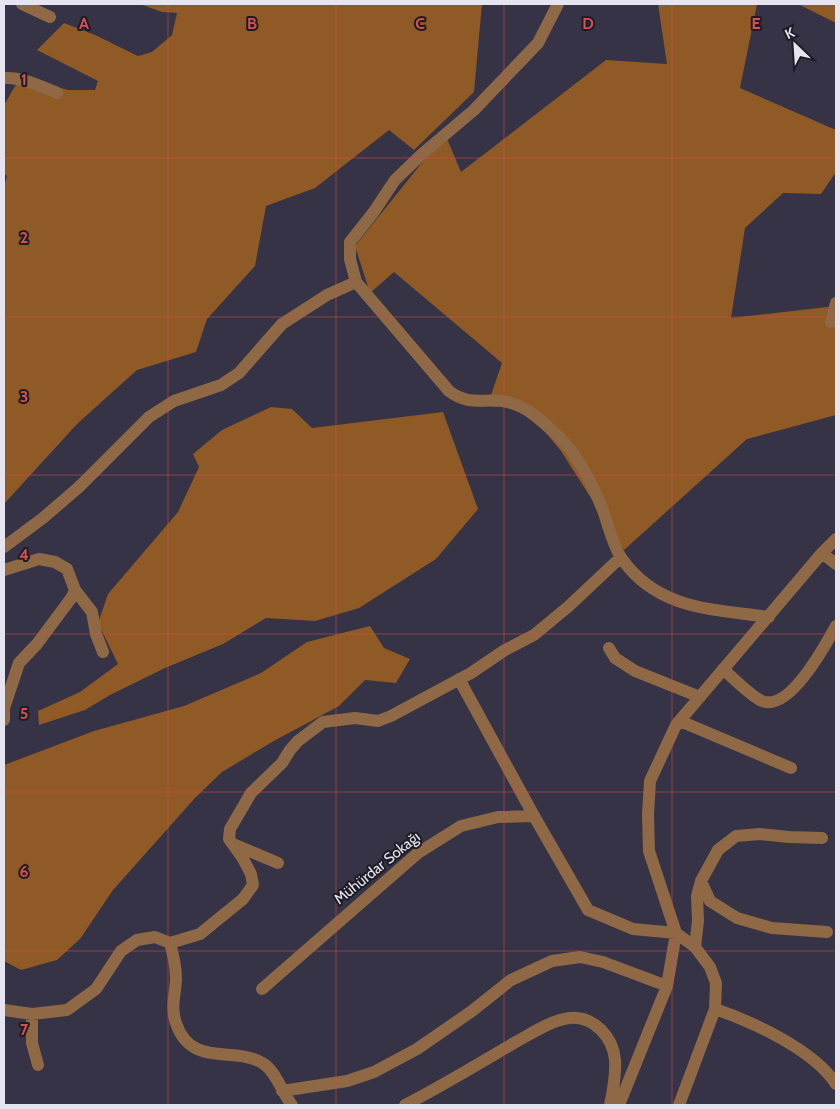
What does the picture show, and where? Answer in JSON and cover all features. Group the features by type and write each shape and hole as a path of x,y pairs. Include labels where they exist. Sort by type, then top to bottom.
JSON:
{"street":[{"path":"22,4 50,17"},
{"path":"558,4 538,43 474,110 422,154 396,180 373,214 350,242 350,259 356,282 449,391 458,398 509,402 518,405 540,420 562,440 581,466 598,498 620,558 654,590 672,600 695,606 769,617"},
{"path":"4,78 13,77 37,84 57,93"},
{"path":"4,547 43,518 79,487 149,417 174,401 221,385 239,373 282,324 326,295 356,282"},
{"path":"831,322 836,303"},
{"path":"619,1105 667,986 676,934 649,851 648,814 650,781 676,725 836,539"},
{"path":"822,554 836,564"},
{"path":"4,1010 32,1014 68,1010 96,989 121,951 137,940 155,937 170,943 200,934 243,899 253,885 242,857 230,839 230,829 251,793 282,763 298,741 324,722 355,718 378,720 406,708 459,679 534,635 569,606 620,558"},
{"path":"4,570 39,559 55,562 67,570 75,590 92,612 96,634 103,652"},
{"path":"4,720 4,708 19,663 37,644 72,597 75,590"},
{"path":"723,669 760,700 771,703 782,698 792,689 816,662 836,626"},
{"path":"609,648 615,658 635,671 700,697"},
{"path":"459,679 588,910 633,929 676,934 694,947 710,967 716,983 715,1009 679,1105"},
{"path":"680,720 791,768"},
{"name":"Mühürdar Sokağı","path":"262,989 418,853 461,826 498,817 534,816"},
{"path":"694,947 698,921 697,896 701,881 718,850 736,836 760,834 822,838"},
{"path":"233,844 278,863"},
{"path":"701,881 710,901 737,918 772,928 826,932"},
{"path":"170,943 176,978 173,993 175,1023 184,1040 195,1048 209,1053 254,1059 266,1065 292,1105"},
{"path":"282,1090 347,1081 374,1072 416,1049 472,1011 511,980 552,961 580,957 595,960 667,986"},
{"path":"715,1009 732,1015 802,1051 821,1066 836,1084"},
{"path":"32,1014 32,1043 38,1065"},
{"path":"405,1105 524,1038 555,1022 570,1018 590,1020 601,1030 611,1044 615,1060 613,1093 610,1105"},
{"path":"428,1093 433,1105"}],"shaded area":[{"path":"140,4 482,4 474,92 414,150 389,130 315,188 266,206 255,266 207,319 196,352 137,370 77,424 4,504 4,187 7,176 4,173 4,105 21,76 68,90 95,90 98,81 37,50 64,23 95,35 138,56 152,52 172,35 177,13 162,12"},
{"path":"658,4 757,4 740,88 836,130 836,172 821,194 783,193 745,228 731,318 836,306 836,415 747,439 624,550 561,451 524,406 490,398 502,363 394,272 370,293 355,246 445,134 461,172 606,60 667,64"},
{"path":"798,4 836,4 836,23"},
{"path":"271,407 292,409 312,428 443,412 478,509 436,559 359,608 315,621 266,618 223,644 165,668 110,695 85,710 39,725 38,711 80,692 118,664 98,623 108,594 178,512 199,467 193,454 222,430"},
{"path":"370,626 384,648 410,659 396,683 365,680 339,706 272,742 222,772 195,798 113,890 80,939 57,960 21,970 4,961 4,765 94,731 184,706 261,673 307,642"}]}
